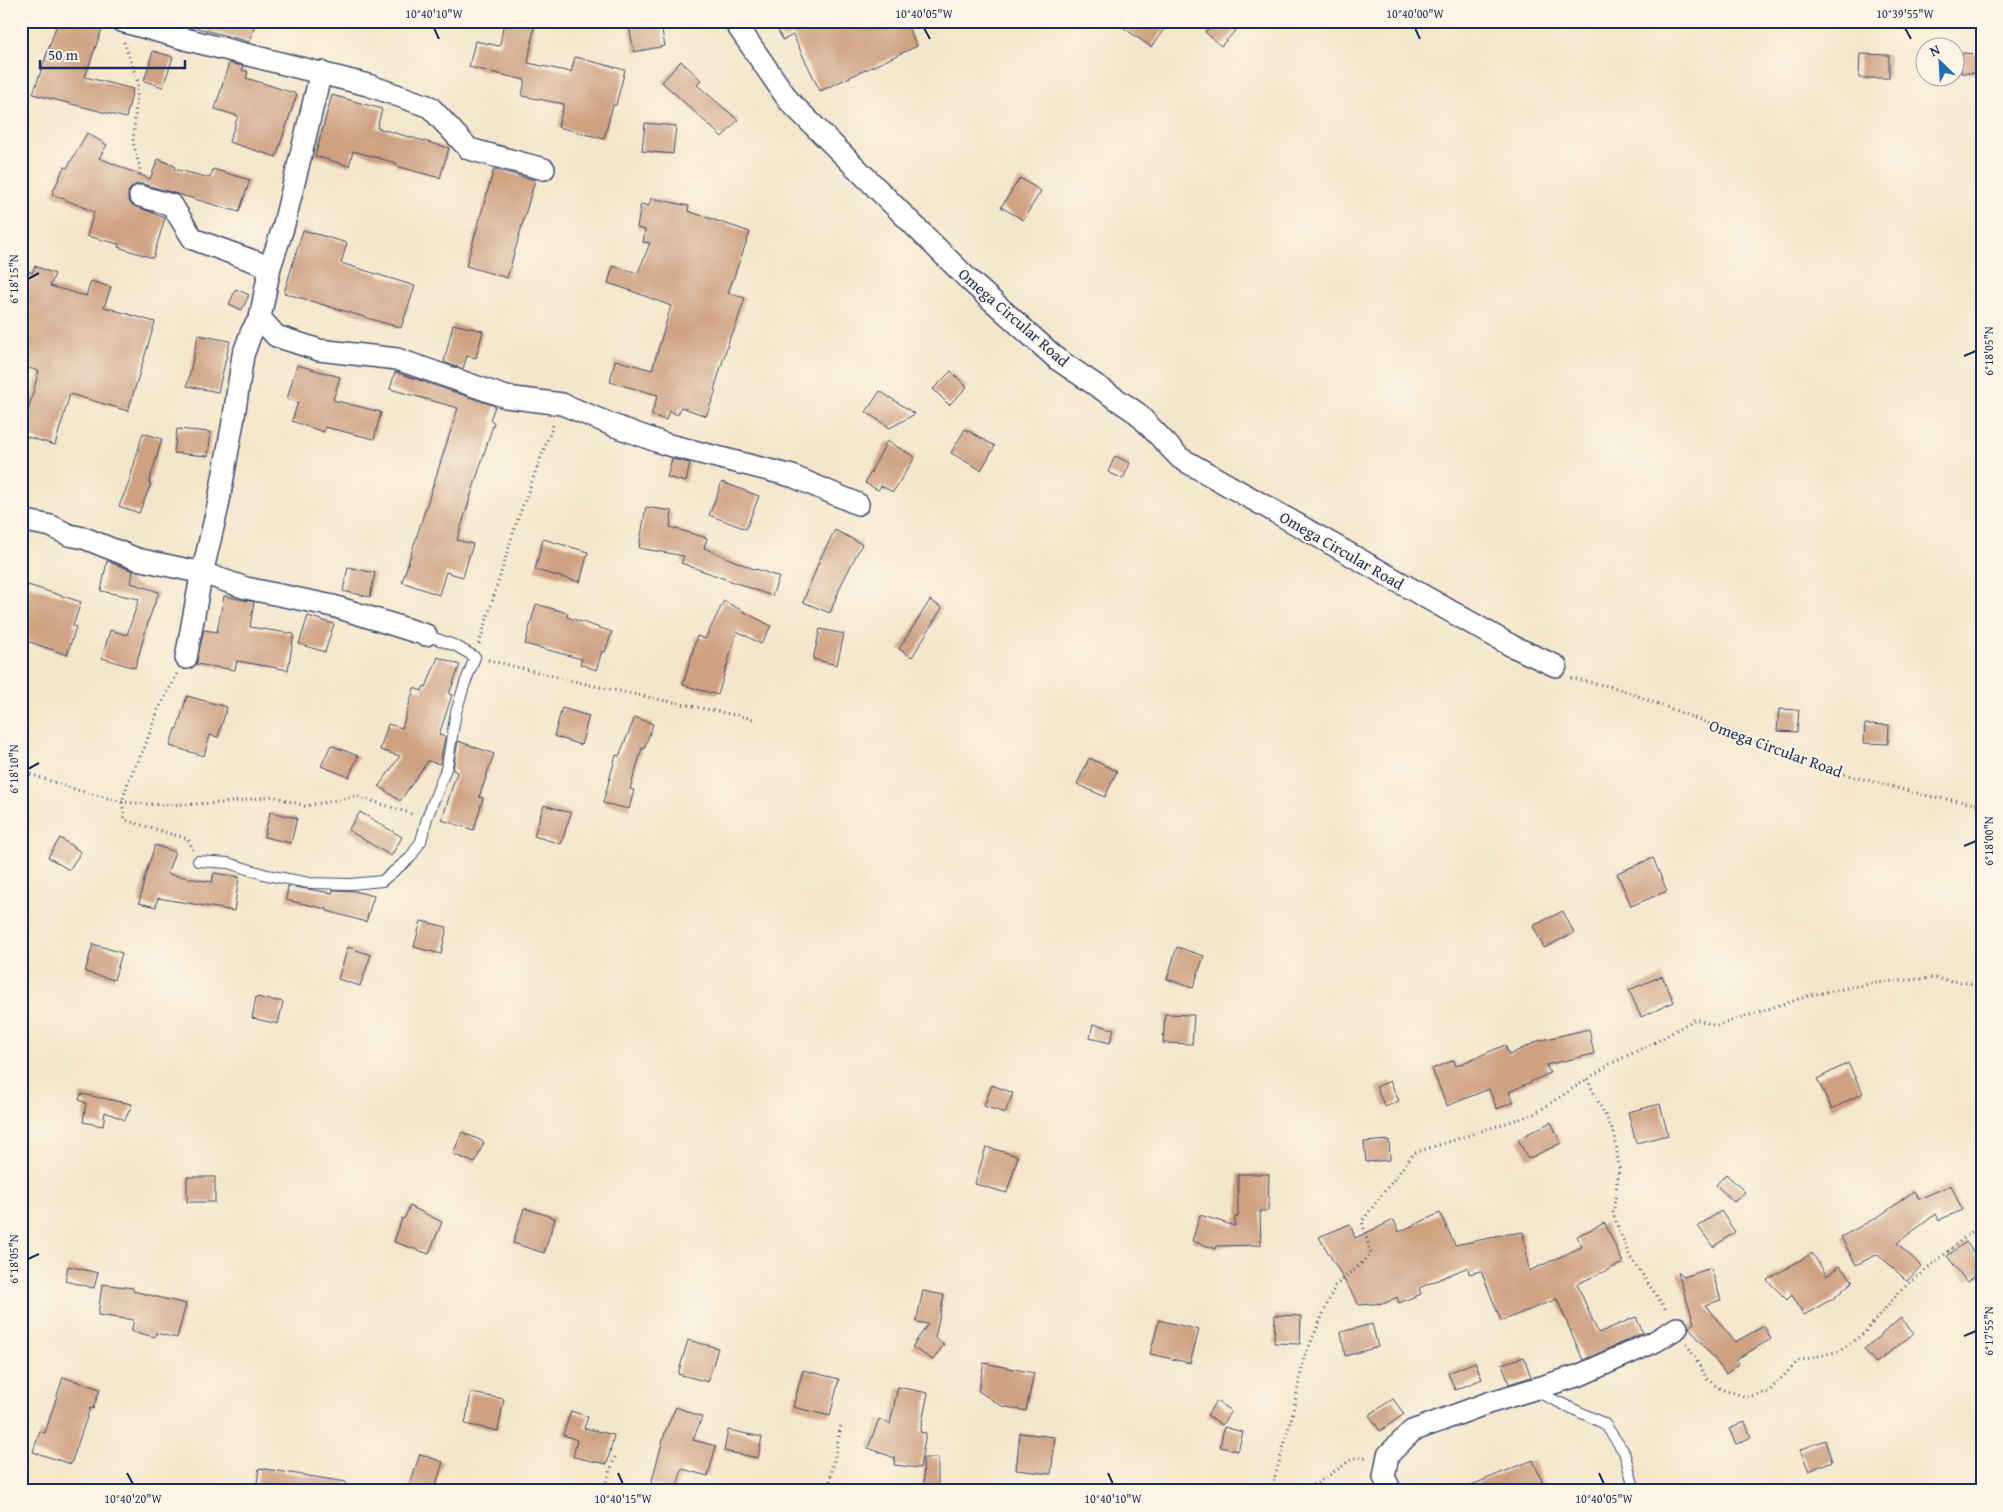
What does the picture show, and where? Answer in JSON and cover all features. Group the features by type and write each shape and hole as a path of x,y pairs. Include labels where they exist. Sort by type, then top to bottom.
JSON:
{"street":[{"name":"Omega Circular Road","path":"734,21 789,101 968,279 1057,359 1137,413 1180,458 1512,646 1556,666"},
{"path":"122,29 321,72 368,85 430,107 469,149 544,169"},
{"path":"186,658 218,506 243,354 251,333 260,318 270,267 283,228 321,72"},
{"path":"140,196 172,205 194,239 270,267"},
{"path":"260,318 276,336 319,350 397,359 506,398 562,404 665,444 792,476 858,504"},
{"path":"21,520 52,526 69,535 84,538 137,559 203,573 246,588 332,606 426,635"},
{"path":"1391,1491 1384,1478 1388,1454 1412,1431 1488,1403 1580,1375 1654,1342 1678,1328"}],"lane":[{"path":"198,861 228,863 267,875 309,882 351,884 382,881 410,858 421,841 427,818 447,766 456,712 475,657 456,646 426,635"},
{"path":"1532,1390 1605,1424 1624,1452 1635,1491"}],"path":[{"path":"122,29 138,82 138,107 134,142 140,168 140,196"},
{"path":"562,404 517,520 475,657 600,687 754,719"},
{"path":"186,658 158,710 144,749 129,779 122,802 125,820 188,839 198,861"},
{"name":"Omega Circular Road","path":"1573,680 1617,688 1829,770 1928,796 1982,805"},
{"path":"21,771 77,790 122,802 160,805 224,803 274,796 305,806 357,796 427,818"},
{"path":"1388,1454 1354,1458 1316,1484 1272,1491 1291,1420 1304,1358 1335,1286 1371,1255 1362,1221 1414,1153 1534,1114 1610,1064 1658,1041 1695,1019 1716,1026 1811,996 1874,983 1933,978 1982,985"},
{"path":"1587,1079 1615,1135 1619,1168 1613,1214 1629,1255 1678,1328 1707,1379 1720,1389 1747,1397 1768,1392 1798,1362 1840,1351 1864,1333 1902,1289 1974,1230 1982,1221"},
{"path":"828,1491 841,1425"},
{"path":"603,1491 615,1457"}],"building":[{"path":"58,21 90,21 103,26 85,77 133,89 126,118 33,94"},
{"path":"172,21 256,21 250,42"},
{"path":"504,21 535,21 528,63 571,72 575,57 625,70 616,105 613,105 604,139 558,127 564,104 522,96 525,80 469,67 475,41 500,46"},
{"path":"628,21 660,21 665,46 634,52"},
{"path":"773,21 905,21 917,46 820,91 793,35 783,40"},
{"path":"1114,21 1170,21 1151,47"},
{"path":"1215,21 1227,21 1237,29 1221,46 1205,32"},
{"path":"153,51 173,57 163,87 144,81"},
{"path":"1966,53 1982,54 1982,73 1966,73"},
{"path":"1860,54 1889,55 1889,78 1859,78"},
{"path":"681,61 701,80 697,85 738,120 722,137 662,82"},
{"path":"229,63 243,66 242,70 248,72 246,78 297,94 276,157 229,142 238,116 215,109"},
{"path":"332,95 382,109 377,128 449,148 440,178 396,166 396,163 353,151 349,166 315,156"},
{"path":"645,123 676,126 673,154 642,151"},
{"path":"87,133 107,145 99,158 150,179 158,159 175,166 174,169 210,178 213,169 250,180 239,212 143,184 137,184 128,192 128,199 131,204 165,218 153,258 118,247 119,244 87,236 94,212 52,194 64,167 67,168"},
{"path":"494,169 535,180 507,278 466,266"},
{"path":"1020,178 1041,191 1023,220 1001,207"},
{"path":"651,198 689,206 688,211 750,232 728,293 745,298 733,334 731,334 714,390 716,391 706,416 681,407 678,415 669,411 666,420 651,415 658,395 610,382 615,360 652,370 671,306 608,283 613,266 638,273 650,243 643,242 645,230 637,228 641,204 649,206"},
{"path":"303,230 347,243 341,263 415,286 401,328 284,293"},
{"path":"35,266 55,274 50,286 86,296 91,281 111,287 104,307 155,322 128,411 70,394 55,445 21,435 39,371 21,366 21,267 32,273"},
{"path":"236,289 249,295 242,310 229,304"},
{"path":"453,324 483,331 476,358 467,356 463,369 444,362"},
{"path":"198,335 230,341 218,392 187,386"},
{"path":"297,365 340,377 333,400 381,412 374,439 325,427 324,432 292,421 298,402 287,399"},
{"path":"951,371 967,387 949,405 933,389"},
{"path":"395,372 495,406 490,420 494,422 457,540 473,544 463,577 446,572 439,595 402,582 458,408 390,389"},
{"path":"880,391 915,414 890,428 866,412"},
{"path":"177,429 211,432 208,456 174,453"},
{"path":"965,429 995,446 981,470 951,453"},
{"path":"143,433 162,439 149,483 151,484 139,513 119,506 128,485"},
{"path":"887,441 915,457 893,492 881,486 878,490 865,483"},
{"path":"1115,456 1130,463 1123,479 1108,472"},
{"path":"672,459 690,463 686,482 667,477"},
{"path":"722,482 759,496 746,529 709,515"},
{"path":"646,507 672,511 670,527 707,538 704,548 756,570 779,577 772,596 681,563 684,556 639,548"},
{"path":"835,530 862,544 841,585 830,613 803,602 820,559"},
{"path":"543,539 588,552 580,582 535,570"},
{"path":"107,561 133,571 131,583 159,592 135,668 102,658 110,630 127,635 139,599 101,591"},
{"path":"348,567 375,573 370,597 343,591"},
{"path":"28,585 81,602 73,626 76,627 67,655 21,639 21,608"},
{"path":"224,596 254,602 250,627 294,634 288,670 237,661 235,670 196,664 204,630 217,632"},
{"path":"930,600 942,608 912,657 899,649"},
{"path":"724,601 771,626 761,644 737,631 718,695 683,685 697,636 705,639"},
{"path":"536,604 568,613 567,617 612,632 605,652 602,651 596,670 580,664 582,659 525,644"},
{"path":"308,616 334,624 325,652 299,644"},
{"path":"820,629 844,634 837,665 813,659"},
{"path":"438,657 460,665 449,694 452,695 439,735 445,737 440,764 428,761 400,801 379,786 400,756 380,750 388,724 402,728 414,688 422,691 424,686 426,687"},
{"path":"187,696 227,707 218,737 210,735 204,756 170,746"},
{"path":"562,708 589,716 581,745 554,736"},
{"path":"1779,709 1799,710 1797,732 1777,731"},
{"path":"635,717 653,724 644,749 642,748 630,789 634,790 629,809 603,803 616,755 619,756"},
{"path":"1865,724 1889,725 1888,744 1864,743"},
{"path":"458,741 494,754 479,797 483,798 474,830 442,820 457,772 453,770"},
{"path":"331,745 358,756 349,777 321,766"},
{"path":"1089,758 1117,771 1105,797 1077,784"},
{"path":"544,805 571,813 561,844 534,836"},
{"path":"270,812 297,818 291,843 264,837"},
{"path":"360,812 402,837 391,856 348,830"},
{"path":"60,838 81,852 69,870 48,857"},
{"path":"155,845 175,852 167,874 212,882 214,873 239,877 234,911 158,898 156,907 139,903"},
{"path":"1653,858 1667,891 1631,906 1617,873"},
{"path":"288,886 332,893 333,890 354,891 374,896 366,922 327,911 327,909 286,900"},
{"path":"1563,911 1574,933 1544,948 1533,926"},
{"path":"421,921 447,927 441,954 414,947"},
{"path":"93,944 122,953 114,980 85,972"},
{"path":"348,947 371,955 360,986 338,979"},
{"path":"1177,947 1204,956 1193,988 1167,979"},
{"path":"1662,976 1674,1002 1641,1017 1629,990"},
{"path":"256,997 283,1002 278,1024 252,1018"},
{"path":"1165,1014 1194,1015 1192,1044 1163,1043"},
{"path":"1093,1024 1114,1029 1110,1043 1090,1038"},
{"path":"1589,1029 1594,1054 1546,1065 1550,1073 1509,1092 1514,1102 1497,1109 1489,1089 1447,1106 1432,1069 1454,1060 1456,1066 1505,1045 1509,1055 1538,1041"},
{"path":"1848,1063 1863,1093 1832,1109 1817,1079"},
{"path":"1390,1081 1399,1101 1385,1107 1376,1087"},
{"path":"992,1085 1013,1093 1005,1113 984,1106"},
{"path":"81,1094 132,1104 125,1120 105,1112 103,1126 83,1122 86,1103 79,1100"},
{"path":"1660,1104 1668,1135 1636,1143 1628,1112"},
{"path":"1551,1122 1561,1143 1528,1159 1518,1139"},
{"path":"462,1132 484,1142 475,1163 453,1154"},
{"path":"1389,1140 1390,1160 1366,1162 1364,1142"},
{"path":"986,1147 1018,1156 1007,1193 975,1184"},
{"path":"1238,1174 1269,1174 1268,1211 1260,1211 1261,1245 1217,1246 1216,1249 1192,1241 1200,1215 1235,1226 1235,1217 1238,1217"},
{"path":"1726,1174 1745,1192 1734,1202 1716,1185"},
{"path":"187,1177 215,1177 215,1202 187,1202"},
{"path":"1951,1185 1962,1210 1939,1220 1936,1214 1897,1243 1921,1266 1907,1281 1878,1254 1856,1265 1841,1237 1881,1215 1914,1191 1919,1199"},
{"path":"410,1206 442,1222 429,1254 394,1242 402,1218 404,1219"},
{"path":"524,1208 555,1218 544,1253 513,1243"},
{"path":"1721,1211 1735,1232 1713,1247 1698,1226"},
{"path":"1440,1213 1455,1245 1523,1232 1529,1271 1582,1247 1577,1236 1605,1223 1623,1263 1577,1284 1598,1333 1636,1317 1643,1333 1583,1360 1557,1299 1501,1321 1481,1271 1469,1274 1468,1267 1419,1288 1421,1294 1399,1303 1397,1297 1386,1303 1359,1305 1319,1237 1350,1224 1355,1238 1394,1220 1399,1232"},
{"path":"1966,1242 1982,1263 1982,1271 1967,1282 1947,1256"},
{"path":"1812,1253 1827,1276 1839,1266 1853,1281 1834,1298 1804,1315 1792,1295 1787,1300 1767,1280"},
{"path":"68,1266 98,1273 94,1288 65,1281"},
{"path":"1711,1268 1721,1300 1705,1305 1735,1342 1764,1326 1771,1339 1735,1360 1739,1364 1726,1374 1689,1327 1694,1323 1678,1273 1684,1277"},
{"path":"102,1284 133,1288 133,1291 186,1304 177,1338 156,1333 155,1337 131,1331 134,1320 98,1315"},
{"path":"923,1291 944,1295 935,1338 944,1344 933,1360 912,1347 928,1324 916,1322"},
{"path":"1275,1315 1301,1316 1300,1344 1274,1343"},
{"path":"1901,1318 1914,1333 1876,1363 1864,1349"},
{"path":"1159,1320 1199,1330 1190,1363 1150,1354"},
{"path":"1372,1324 1378,1347 1345,1356 1341,1332"},
{"path":"688,1340 718,1348 708,1382 678,1374"},
{"path":"1524,1357 1531,1377 1509,1384 1502,1364"},
{"path":"1475,1362 1482,1379 1455,1390 1448,1373"},
{"path":"984,1363 1034,1373 1026,1411 1002,1406 978,1391"},
{"path":"803,1370 839,1379 830,1416 793,1407"},
{"path":"63,1377 100,1389 93,1409 90,1408 71,1464 33,1452 40,1431 45,1433"},
{"path":"898,1387 928,1393 920,1432 926,1433 920,1468 894,1465 895,1458 868,1448 879,1419 890,1424"},
{"path":"471,1393 504,1399 498,1431 465,1424"},
{"path":"1393,1399 1404,1414 1380,1431 1369,1415"},
{"path":"1216,1401 1231,1411 1222,1425 1207,1415"},
{"path":"676,1407 702,1417 693,1440 716,1446 708,1476 682,1469 676,1490 651,1484 665,1432"},
{"path":"571,1411 588,1417 584,1428 614,1435 607,1464 573,1457 577,1440 563,1435"},
{"path":"1745,1422 1751,1437 1736,1444 1729,1429"},
{"path":"1224,1427 1243,1432 1238,1451 1220,1447"},
{"path":"728,1430 762,1437 758,1458 724,1451"},
{"path":"1020,1433 1055,1437 1051,1474 1016,1470"},
{"path":"1825,1440 1832,1461 1809,1471 1800,1450"},
{"path":"420,1454 443,1462 434,1491 421,1491 409,1487"},
{"path":"923,1458 938,1458 938,1491 924,1491"},
{"path":"1533,1460 1546,1491 1459,1491 1459,1490"},
{"path":"259,1468 346,1482 345,1491 256,1491"}]}
